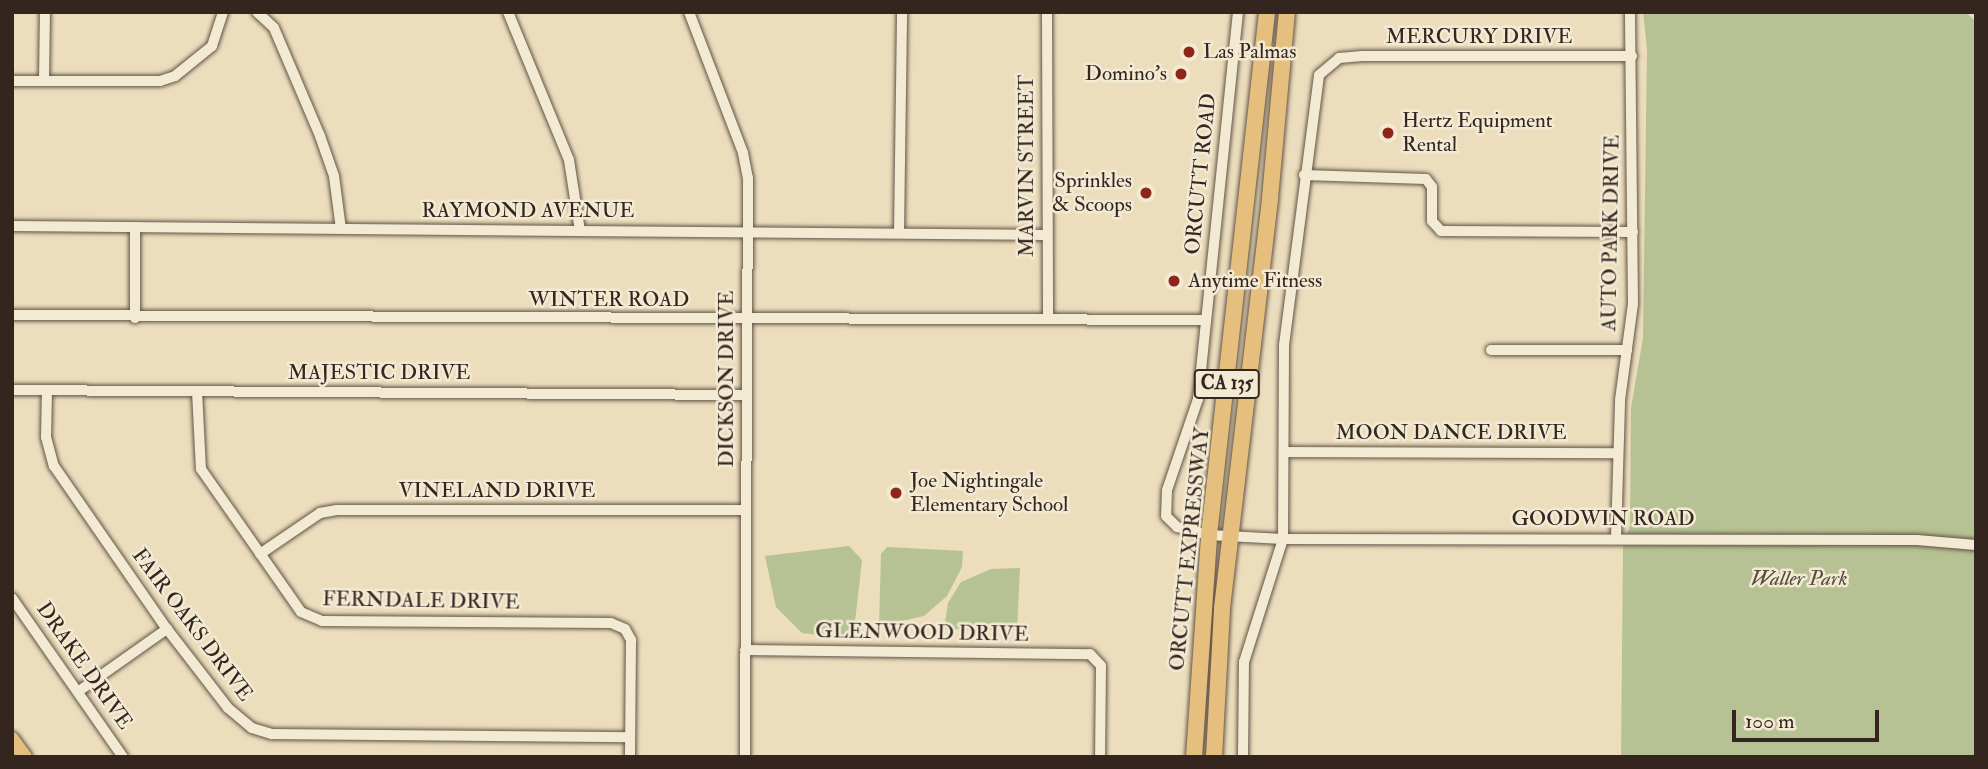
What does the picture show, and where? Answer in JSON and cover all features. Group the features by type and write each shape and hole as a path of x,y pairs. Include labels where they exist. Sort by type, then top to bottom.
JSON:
{"highway":[{"name":"ORCUTT EXPRESSWAY","path":"1194,757 1209,535 1267,12"},
{"name":"ORCUTT EXPRESSWAY","path":"1214,757 1230,537 1287,12"}],"main road":[{"path":"12,739 25,757"}],"street":[{"path":"44,81 45,12"},
{"path":"12,81 160,81 176,76 212,46 223,12"},
{"path":"257,12 274,28 320,136 334,176 341,229"},
{"path":"508,12 569,160 580,231"},
{"name":"DICKSON DRIVE","path":"689,12 743,153 748,178 745,757"},
{"path":"899,233 902,12"},
{"name":"MARVIN STREET","path":"1047,12 1044,235 1048,319"},
{"name":"ORCUTT ROAD","path":"1230,537 1177,527 1169,521 1165,505 1198,399 1238,12"},
{"name":"AUTO PARK DRIVE","path":"1616,538 1618,453 1633,232 1630,12"},
{"name":"MERCURY DRIVE","path":"1304,175 1314,94 1328,64 1362,56 1632,56"},
{"path":"1243,757 1244,663 1283,539 1284,345 1304,175 1426,179 1432,187 1432,221 1441,231 1633,232"},
{"name":"RAYMOND AVENUE","path":"12,226 1044,235"},
{"path":"135,227 135,318"},
{"name":"WINTER ROAD","path":"12,315 135,318 1205,320"},
{"path":"1491,350 1627,350"},
{"name":"MAJESTIC DRIVE","path":"12,390 746,395"},
{"name":"FAIR OAKS DRIVE","path":"47,390 46,437 54,466 167,629 228,708 252,728 272,734 630,737"},
{"name":"FERNDALE DRIVE","path":"197,391 201,469 301,612 322,621 611,623 625,629 631,640 630,737"},
{"name":"MOON DANCE DRIVE","path":"1285,452 1618,453"},
{"name":"VINELAND DRIVE","path":"260,554 320,513 337,510 746,510"},
{"name":"GOODWIN ROAD","path":"1230,537 1917,540 1976,545"},
{"name":"DRAKE DRIVE","path":"12,598 123,757"},
{"path":"79,691 167,629"},
{"name":"GLENWOOD DRIVE","path":"745,650 1090,654 1098,658 1100,757"},
{"path":"630,737 630,757"}],"green space":[{"name":"Waller Park","path":"1643,12 1966,12 1976,22 1976,757 1621,757 1623,547 1630,526 1631,408 1643,338 1647,49"},
{"path":"849,546 862,560 853,639 802,633 776,607 765,556"},
{"path":"887,547 963,551 962,567 947,596 924,616 879,626 881,554"},
{"path":"1020,568 1017,630 944,629 948,603 961,582 991,569"}],"place":[{"name":"Las Palmas","path":"1189,52"},
{"name":"Domino's","path":"1181,74"},
{"name":"Hertz Equipment Rental","path":"1388,133"},
{"name":"Sprinkles & Scoops","path":"1146,193"},
{"name":"Anytime Fitness","path":"1174,281"},
{"name":"Joe Nightingale Elementary School","path":"896,493"}]}
